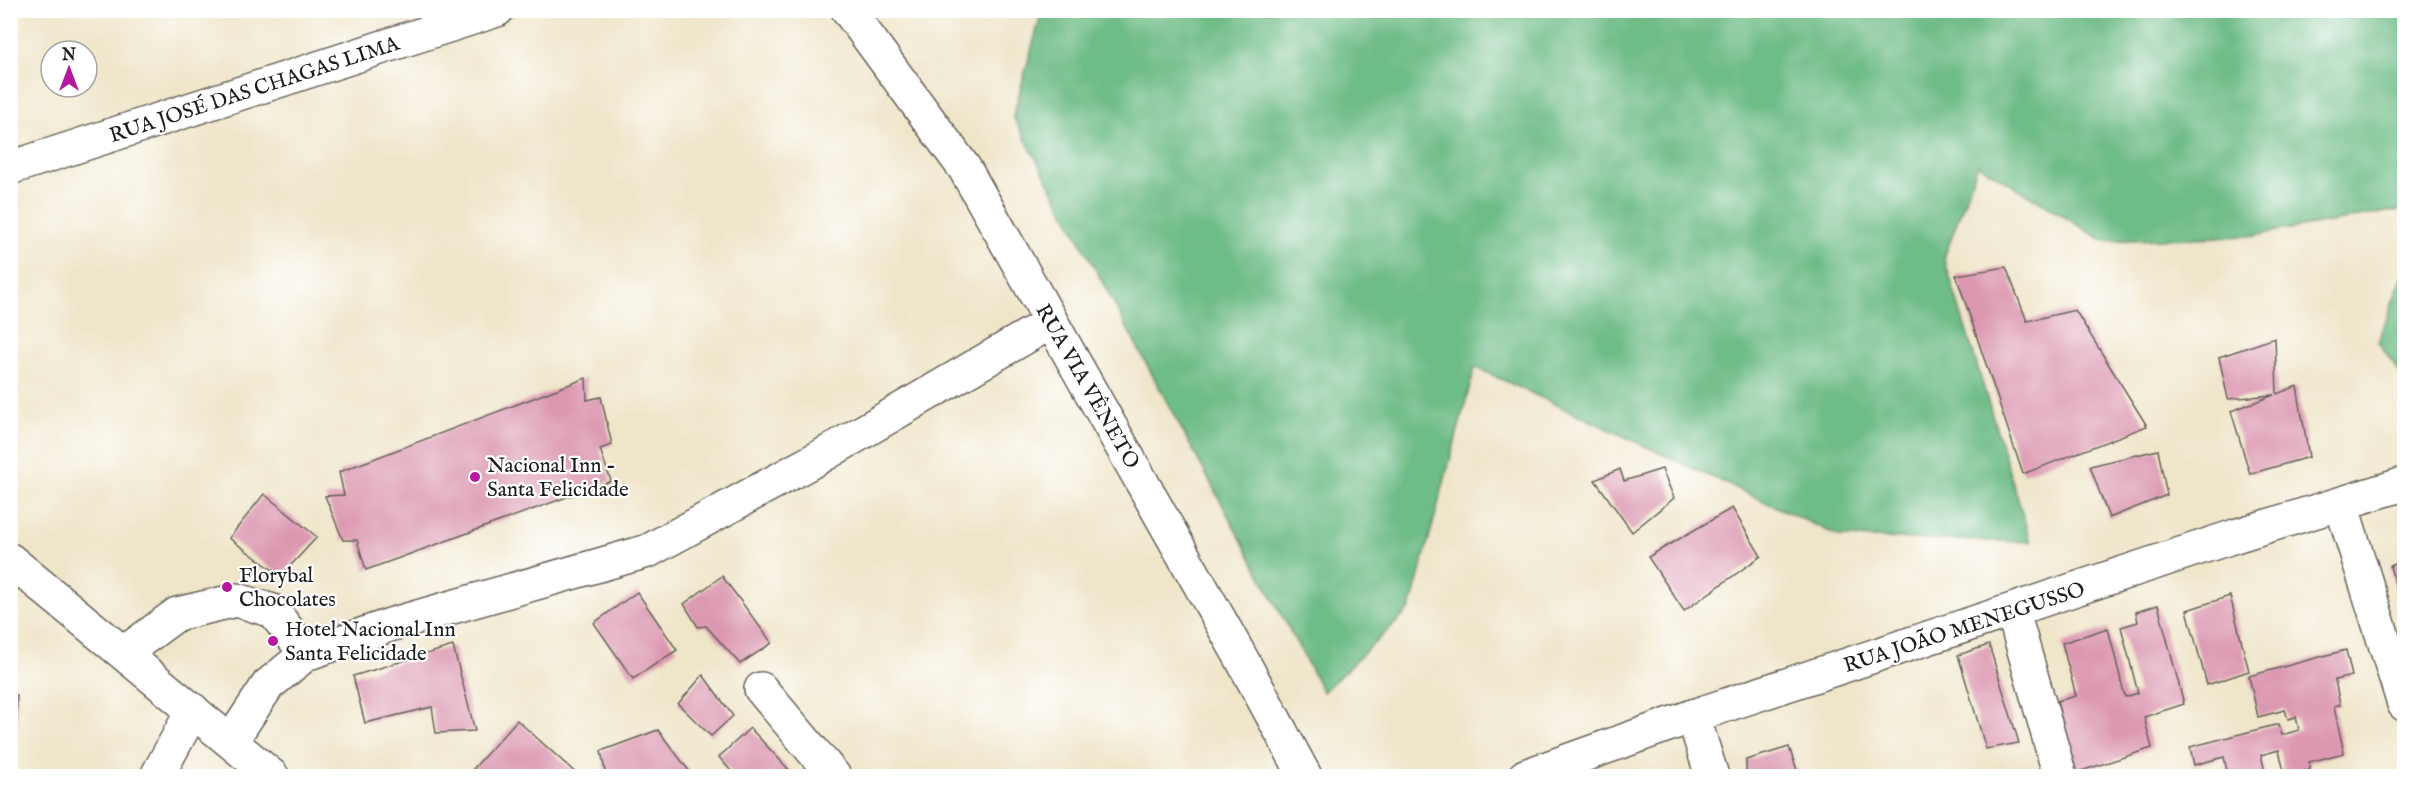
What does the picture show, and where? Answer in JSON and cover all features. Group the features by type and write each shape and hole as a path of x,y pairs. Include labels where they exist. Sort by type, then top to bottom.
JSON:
{"street":[{"name":"RUA JOSÉ DAS CHAGAS LIMA","path":"10,168 497,10"},
{"name":"RUA VIA VÊNETO","path":"848,10 965,169 1239,654 1305,777"},
{"path":"231,741 268,685 306,654 393,624 648,551 820,457 1052,322"},
{"name":"RUA JOÃO MENEGUSSO","path":"1525,777 1693,716 2013,612 2235,536 2404,484"},
{"path":"2341,504 2404,704"},
{"path":"10,560 272,777"},
{"path":"124,653 177,614 237,600 273,611 306,654"},
{"path":"2013,612 2060,777"},
{"path":"761,689 834,777"},
{"path":"157,777 193,710"},
{"path":"1693,716 1712,777"}],"green space":[{"path":"1042,11 2404,11 2404,209 2249,236 2104,241 1978,164 1944,258 2031,542 1841,537 1475,367 1410,609 1323,692 1013,116"},
{"path":"2404,272 2404,379 2378,342"}],"building":[{"path":"2006,267 2027,321 2075,310 2147,426 2023,474 1956,275"},
{"path":"2275,338 2277,394 2297,386 2309,457 2250,474 2231,411 2274,395 2228,399 2219,357"},
{"name":"Nacional Inn - Santa Felicidade","path":"586,378 587,400 601,397 612,445 600,449 611,481 366,570 357,540 343,540 325,496 344,495 339,472"},
{"path":"2158,450 2167,495 2109,518 2090,466"},
{"path":"1620,469 1624,481 1662,469 1674,498 1632,532 1595,480"},
{"path":"264,494 317,537 281,576 229,538"},
{"path":"1732,508 1761,556 1684,611 1648,557"},
{"path":"2404,561 2404,617 2390,566"},
{"path":"722,576 772,643 740,664 706,626 698,627 684,604"},
{"path":"637,592 677,650 633,679 594,623"},
{"path":"2230,596 2249,671 2207,685 2187,610"},
{"path":"2158,605 2184,704 2144,717 2152,748 2075,773 2057,701 2076,696 2062,643 2108,628 2125,697 2138,693 2121,627 2138,622 2136,612"},
{"path":"1989,645 2019,743 1986,749 1958,655"},
{"path":"453,646 475,731 436,733 432,707 365,723 353,676"},
{"path":"2346,650 2352,676 2335,680 2340,705 2334,707 2344,753 2309,762 2310,770 2285,776 2279,750 2261,755 2266,776 2228,776 2224,757 2194,765 2190,747 2279,724 2282,735 2299,730 2296,717 2288,719 2285,710 2258,717 2249,676"},
{"path":"703,675 733,716 711,736 678,704"},
{"path":"10,694 17,695 16,744 10,744"},
{"path":"517,720 579,776 484,776 473,769"},
{"path":"750,728 794,775 735,776 719,757"},
{"path":"658,730 693,776 606,776 601,751"},
{"path":"1789,747 1799,776 1746,776 1746,760"}],"place":[{"name":"Nacional Inn - Santa Felicidade","path":"475,477"},
{"name":"Florybal Chocolates","path":"227,587"},
{"name":"Hotel Nacional Inn Santa Felicidade","path":"273,641"}]}
